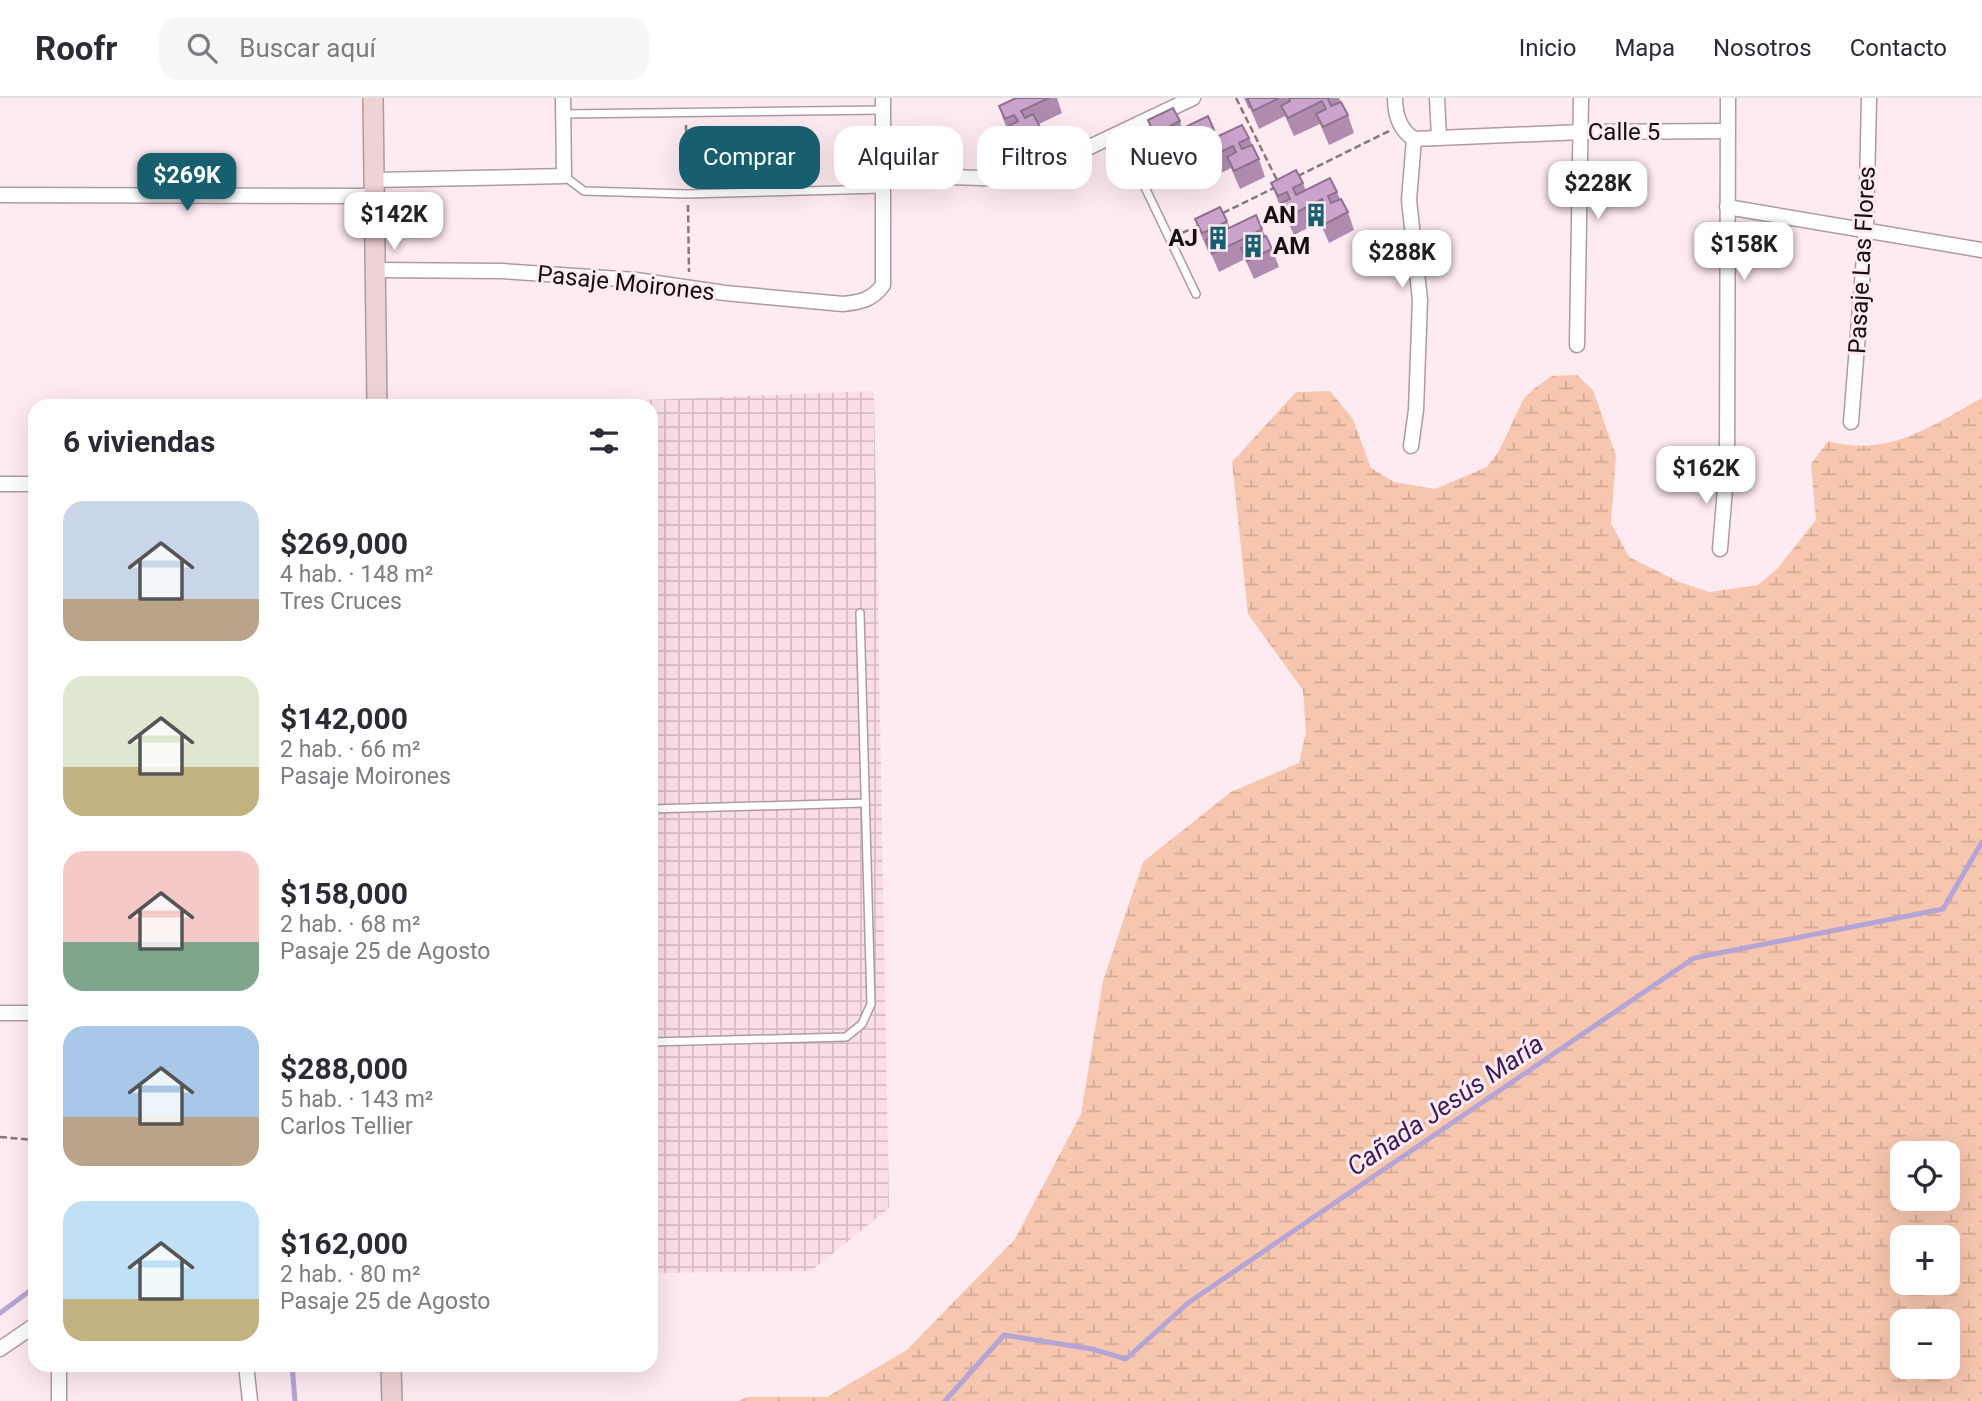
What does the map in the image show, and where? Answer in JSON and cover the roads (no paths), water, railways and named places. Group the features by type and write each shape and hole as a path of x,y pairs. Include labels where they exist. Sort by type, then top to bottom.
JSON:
{"main road":[{"path":"373,98 377,399"},
{"path":"391,1372 392,1401"}],"street":[{"path":"0,194 374,188 565,176 563,98"},
{"path":"1135,126 1193,98"},
{"path":"1394,98 1401,125 1405,133 1414,139 1409,200 1420,300 1416,410 1411,446"},
{"path":"1437,98 1439,137"},
{"path":"1577,345 1583,132 1581,98"},
{"path":"1720,549 1727,464 1728,98"},
{"name":"Pasaje Las Flores","path":"1851,422 1866,232 1869,98"},
{"path":"883,104 883,126"},
{"name":"Calle 5","path":"1414,139 1583,132 1726,131"},
{"path":"963,180 1013,179 1037,172 1106,140"},
{"name":"Pasaje Moirones","path":"374,270 502,271 636,279 725,293 843,304 861,302 875,296 883,285 883,189"},
{"path":"1727,207 1982,250"},
{"path":"0,484 28,484"},
{"path":"0,1013 28,1013"},
{"path":"0,1349 28,1330"},
{"path":"59,1372 59,1401"},
{"path":"247,1372 250,1401"}],"lane":[{"path":"563,114 883,104"},
{"path":"565,176 584,191 687,194 834,185"},
{"path":"1145,189 1196,294"},
{"path":"658,1042 846,1037 862,1024 871,1004 860,613"},
{"path":"658,809 865,803"}],"waterway":[{"name":"Cañada Jesús María","path":"945,1401 1004,1335 1092,1349 1126,1359 1188,1303 1694,958 1943,909 1982,842"},
{"name":"Cañada Jesús María","path":"0,1313 28,1292"},
{"name":"Cañada Jesús María","path":"293,1372 295,1401"}],"place":[{"name":"AN","path":"1316,215"},
{"name":"AJ","path":"1218,238"},
{"name":"AM","path":"1253,246"}]}
